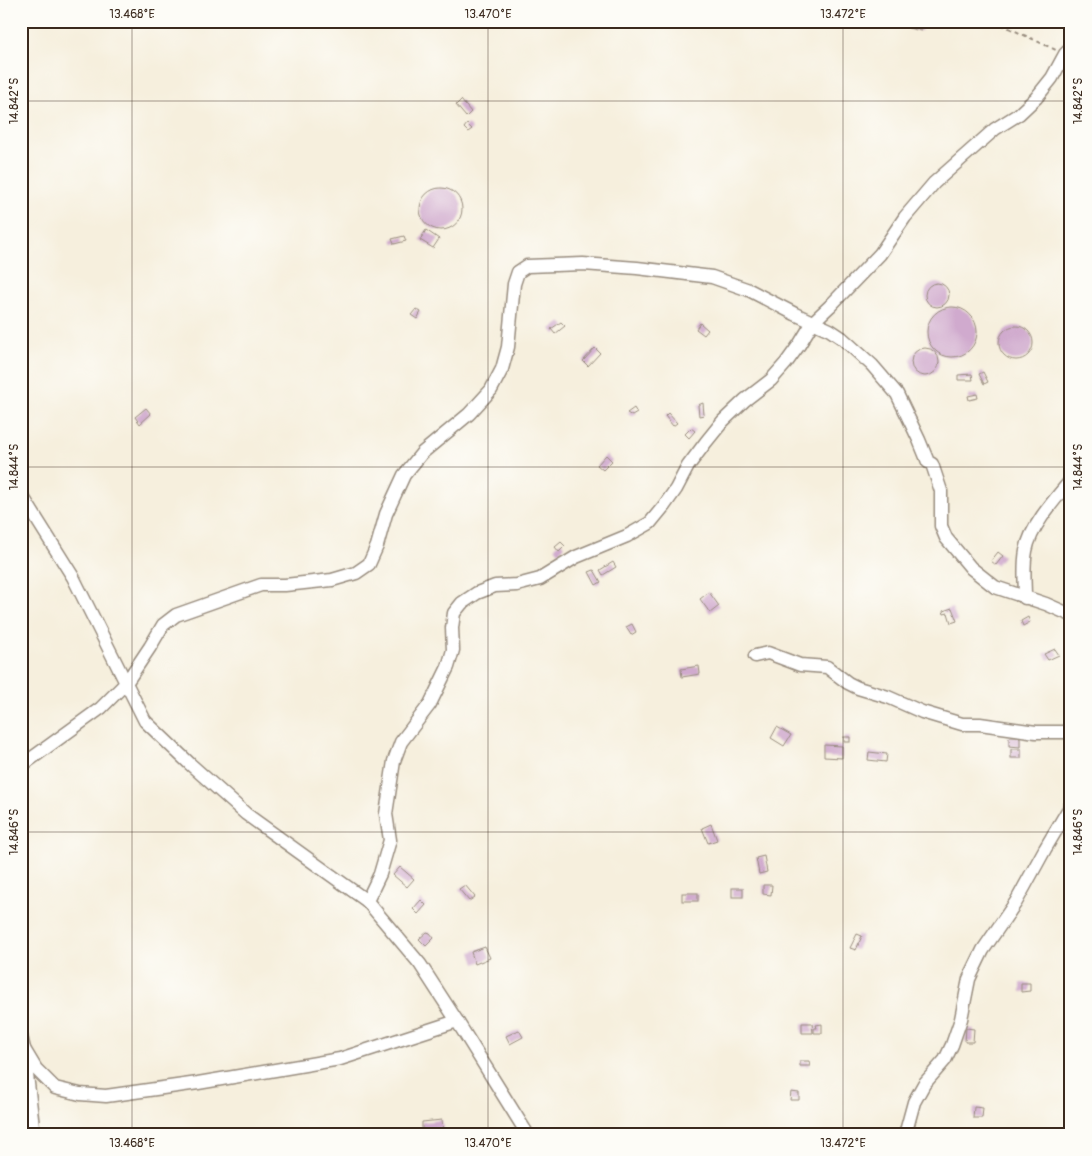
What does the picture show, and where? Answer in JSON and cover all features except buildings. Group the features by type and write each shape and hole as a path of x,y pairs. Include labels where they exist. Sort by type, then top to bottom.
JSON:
{"street":[{"path":"367,901 380,874 390,840 386,814 394,761 401,742 430,704 448,667 453,650 452,628 454,613 462,603 476,593 495,586 517,586 540,578 576,558 627,536 650,523 676,489 688,466 706,442 745,400 771,380 781,369 813,322 880,254 905,217 934,183 995,129 1019,114 1036,98 1052,78 1068,51"},
{"path":"21,766 101,708 126,683 163,625 176,614 261,586 332,580 356,573 369,564 377,546 386,514 404,475 422,454 469,414 491,390 502,369 508,347 514,284 518,272 527,266 583,264 712,277 749,290 830,330 842,338 872,365 897,394 928,462 932,464 941,491 941,526 946,538 971,568 995,587 1046,604 1071,615"},
{"path":"1025,598 1024,573 1026,551 1030,536 1053,501 1071,480"},
{"path":"21,494 72,577 145,721 246,814 367,901 420,964 458,1021 528,1135"},
{"path":"755,656 768,653 800,665 827,667 858,688 888,697 928,714 962,724 988,725 1036,732 1071,732"},
{"path":"905,1135 906,1125 914,1102 924,1084 945,1060 952,1045 961,1019 969,979 983,950 1016,902 1071,805"},
{"path":"23,1042 36,1069 55,1088 80,1094 106,1096 198,1083 340,1059 458,1021"},
{"path":"23,1042 34,1135"}],"path":[{"path":"994,21 1068,51"}]}
